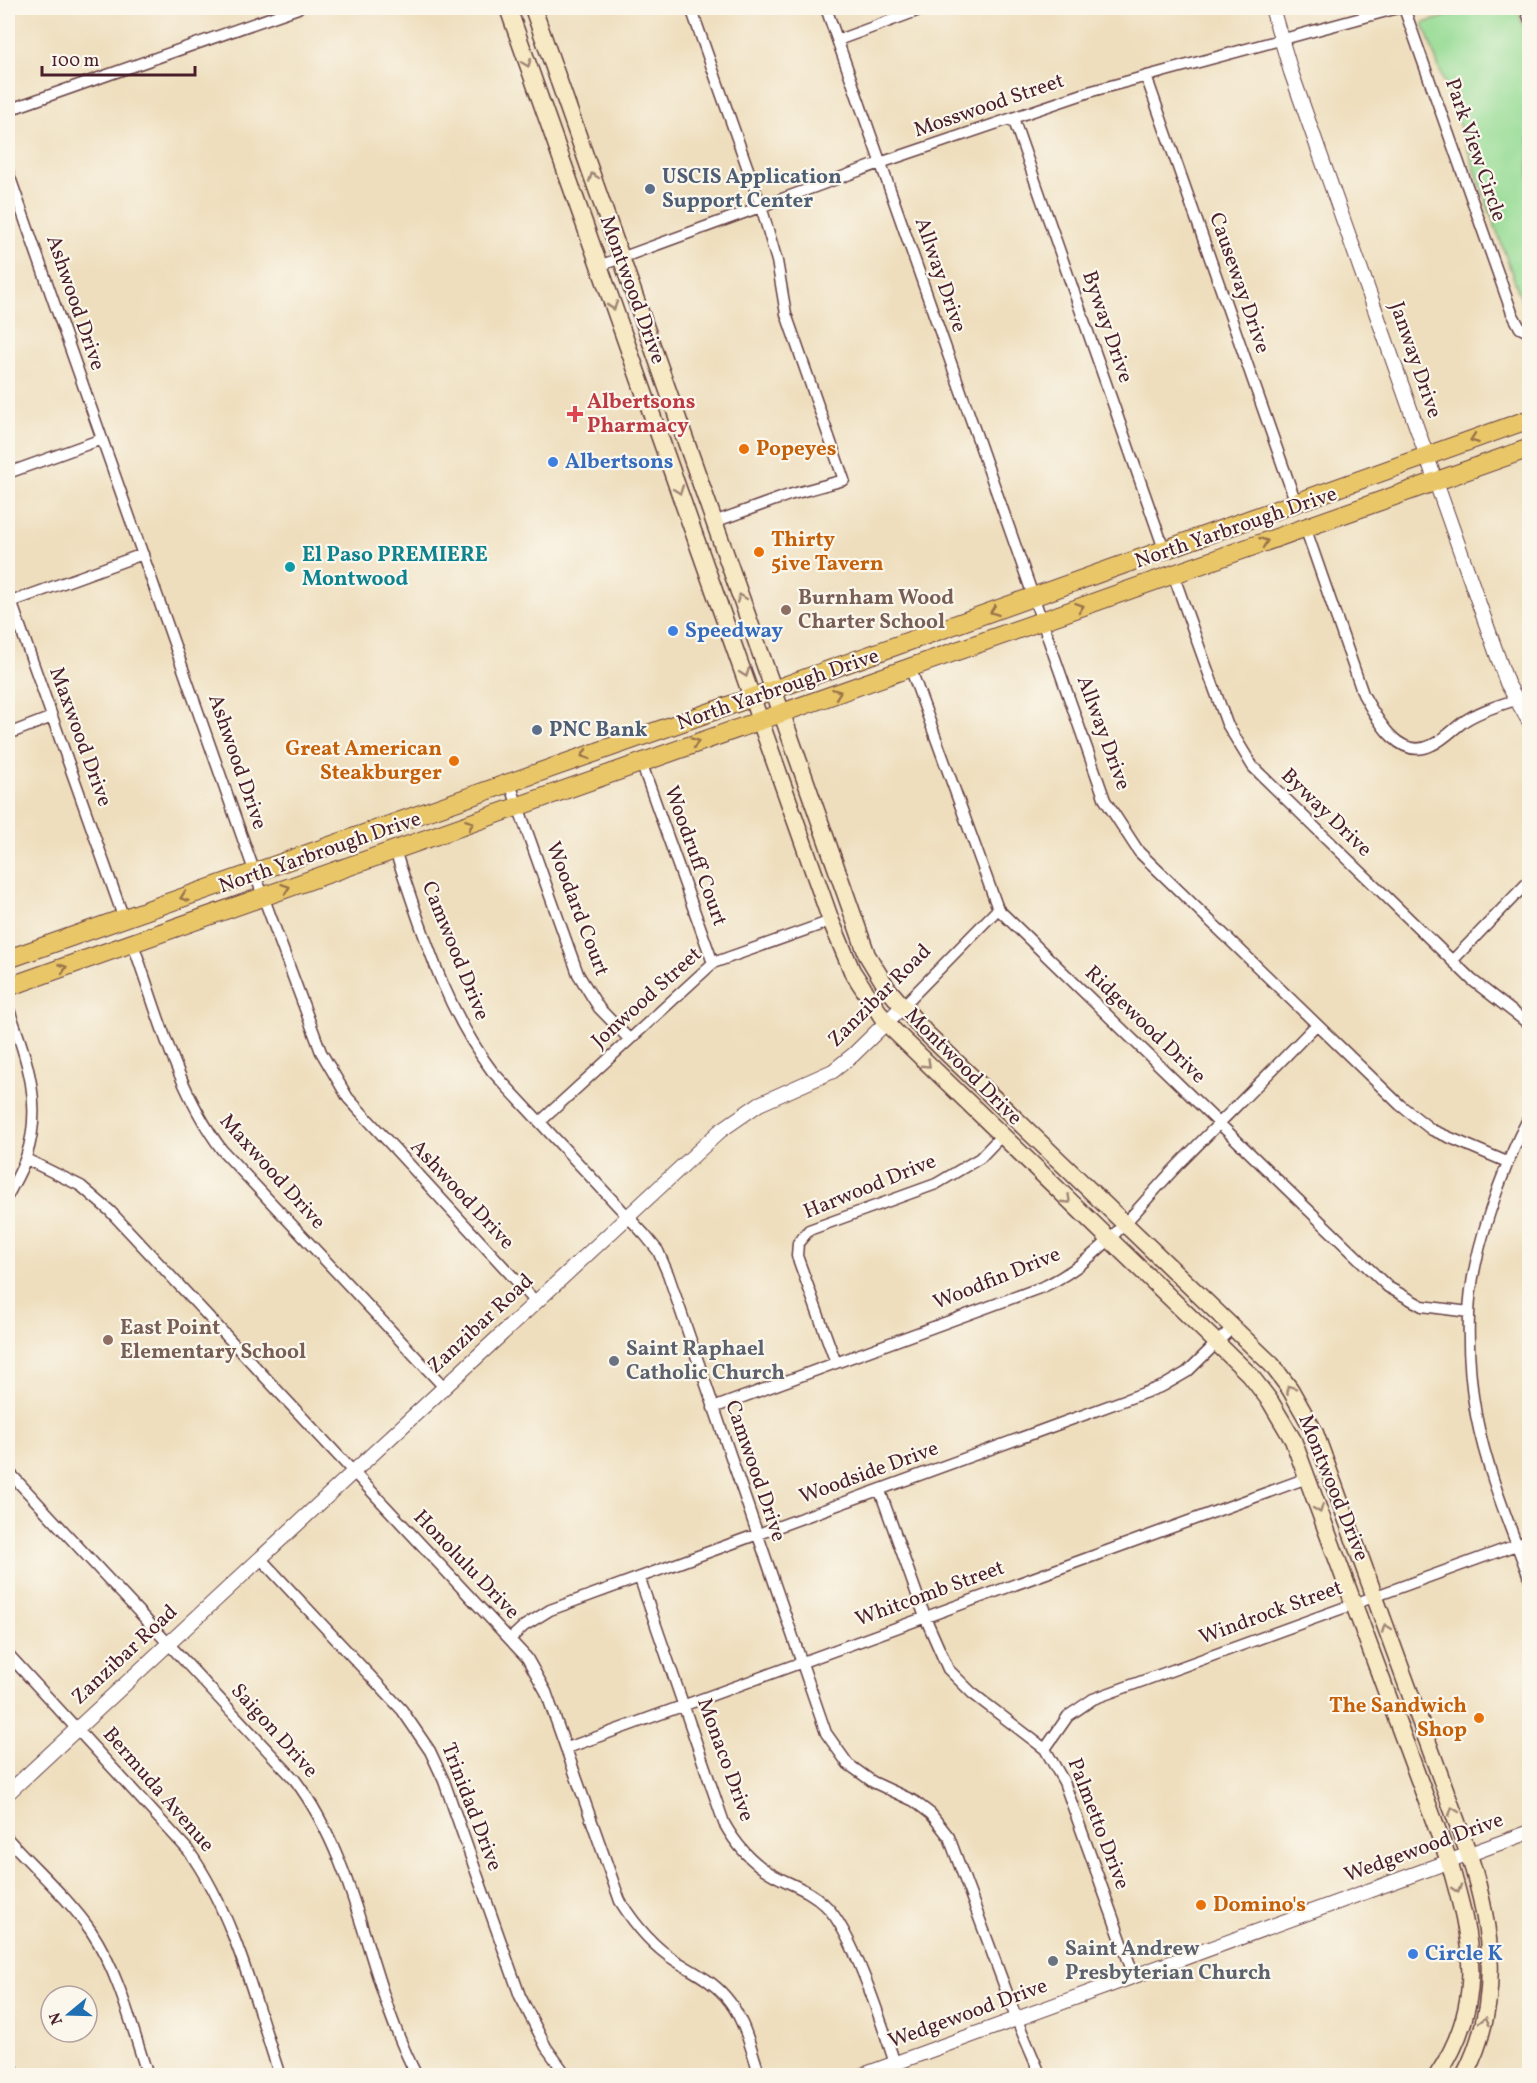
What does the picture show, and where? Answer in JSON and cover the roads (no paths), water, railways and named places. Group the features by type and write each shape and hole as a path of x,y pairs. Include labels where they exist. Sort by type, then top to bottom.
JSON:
{"main road":[{"name":"Montwood Drive","path":"508,8 831,921 852,971 885,1023 1250,1375 1270,1401 1293,1440 1449,1861 1466,1919 1471,1978 1463,2021 1437,2076"},
{"name":"Montwood Drive","path":"533,8 867,955 902,1007 1272,1365 1301,1407 1315,1433 1469,1855 1487,1925 1491,1983 1483,2030 1464,2076"},
{"name":"North Yarbrough Drive","path":"8,959 753,697 1530,419"},
{"name":"North Yarbrough Drive","path":"8,987 1530,448"},
{"path":"1397,1724 1418,1716"}],"street":[{"path":"8,110 298,8"},
{"path":"691,8 762,206 777,261 786,314 844,480 789,495 714,522"},
{"name":"Allway Drive","path":"826,8 1105,800 1139,852 1414,1117 1446,1137 1507,1162"},
{"path":"837,40 925,8"},
{"name":"Janway Drive","path":"1272,8 1280,40 1435,481 1515,700 1530,723"},
{"name":"Mosswood Street","path":"599,266 880,164 1092,91 1398,8"},
{"name":"Park View Circle","path":"1404,8 1512,313 1520,328 1530,333"},
{"path":"1525,8 1530,20"},
{"name":"Causeway Drive","path":"1146,76 1296,503"},
{"name":"Byway Drive","path":"1013,118 1164,549"},
{"name":"Ashwood Drive","path":"8,172 317,1043 341,1088 390,1145 536,1302"},
{"path":"8,473 102,439"},
{"path":"1305,527 1363,694 1376,716 1395,740 1414,749 1427,748 1479,713 1530,695"},
{"path":"9,602 143,554"},
{"name":"Byway Drive","path":"1173,574 1219,705 1243,755 1283,798 1452,961 1487,993 1530,1025"},
{"name":"Maxwood Drive","path":"9,602 124,919"},
{"name":"Ridgewood Drive","path":"910,667 998,909 1388,1287 1422,1306 1469,1312"},
{"path":"8,734 52,717"},
{"name":"Woodruff Court","path":"640,762 713,963"},
{"name":"Woodard Court","path":"509,781 578,974 599,1008 629,1039"},
{"name":"Camwood Drive","path":"395,850 443,988 458,1020 492,1071 645,1234 663,1261 822,1723 842,1757 873,1782 914,1801 931,1814 949,1837 1041,2076"},
{"path":"1452,961 1530,880"},
{"name":"Zanzibar Road","path":"8,1793 536,1302 626,1215 735,1118 759,1104 833,1071 853,1055 998,909"},
{"name":"Jonwood Street","path":"541,1121 713,963 831,921"},
{"name":"Maxwood Drive","path":"133,944 173,1057 192,1103 206,1128 222,1150 444,1387"},
{"path":"8,1007 34,1091 35,1113 26,1159 8,1195"},
{"name":"Woodfin Drive","path":"713,1408 1045,1286 1073,1270 1126,1224 1180,1163 1220,1125 1316,1025"},
{"path":"1530,1115 1507,1162 1484,1236 1469,1312 1470,1354 1476,1416 1488,1463 1530,1580"},
{"name":"Harwood Drive","path":"836,1363 797,1256 800,1239 808,1230 946,1179 980,1158 1001,1136"},
{"name":"Honolulu Drive","path":"26,1159 81,1186 103,1204 510,1639 537,1674 567,1748 620,1901 630,1918 660,1949 705,1977 726,1997 738,2015 760,2076"},
{"name":"Woodside Drive","path":"510,1639 524,1626 550,1610 1163,1386 1186,1372 1232,1328"},
{"name":"Saigon Drive","path":"8,1471 295,1780 311,1802 333,1844 395,2023 417,2076"},
{"name":"Whitcomb Street","path":"567,1748 1307,1478"},
{"name":"Palmetto Drive","path":"880,1491 925,1617 943,1660 959,1682 1045,1749 1064,1782 1134,1976"},
{"name":"Windrock Street","path":"1045,1749 1068,1716 1093,1699 1530,1540"},
{"name":"Trinidad Drive","path":"261,1559 402,1710 430,1751 444,1780 520,1996 546,2047 567,2076"},
{"name":"Monaco Drive","path":"640,1579 718,1808 731,1835 752,1860 770,1873 813,1894 840,1922 897,2069"},
{"name":"Bermuda Avenue","path":"8,1654 188,1850 209,1880 226,1920 280,2076"},
{"name":"Wedgewood Drive","path":"860,2076 897,2069 1017,2018 1530,1832"},
{"path":"8,1839 79,1916 99,1945 111,1970 148,2076"},
{"path":"8,2054 15,2076"}],"place":[{"name":"USCIS Application Support Center","path":"650,189"},
{"name":"Albertsons Pharmacy","path":"575,414"},
{"name":"Popeyes","path":"744,449"},
{"name":"Albertsons","path":"553,462"},
{"name":"Thirty 5ive Tavern","path":"759,552"},
{"name":"El Paso PREMIERE Montwood","path":"290,567"},
{"name":"Burnham Wood Charter School","path":"786,610"},
{"name":"Speedway","path":"673,631"},
{"name":"PNC Bank","path":"537,730"},
{"name":"Great American Steakburger","path":"454,761"},
{"name":"East Point Elementary School","path":"108,1340"},
{"name":"Saint Raphael Catholic Church","path":"614,1361"},
{"name":"The Sandwich Shop","path":"1479,1718"},
{"name":"Domino's","path":"1201,1905"},
{"name":"Circle K","path":"1413,1954"},
{"name":"Saint Andrew Presbyterian Church","path":"1053,1961"}]}
